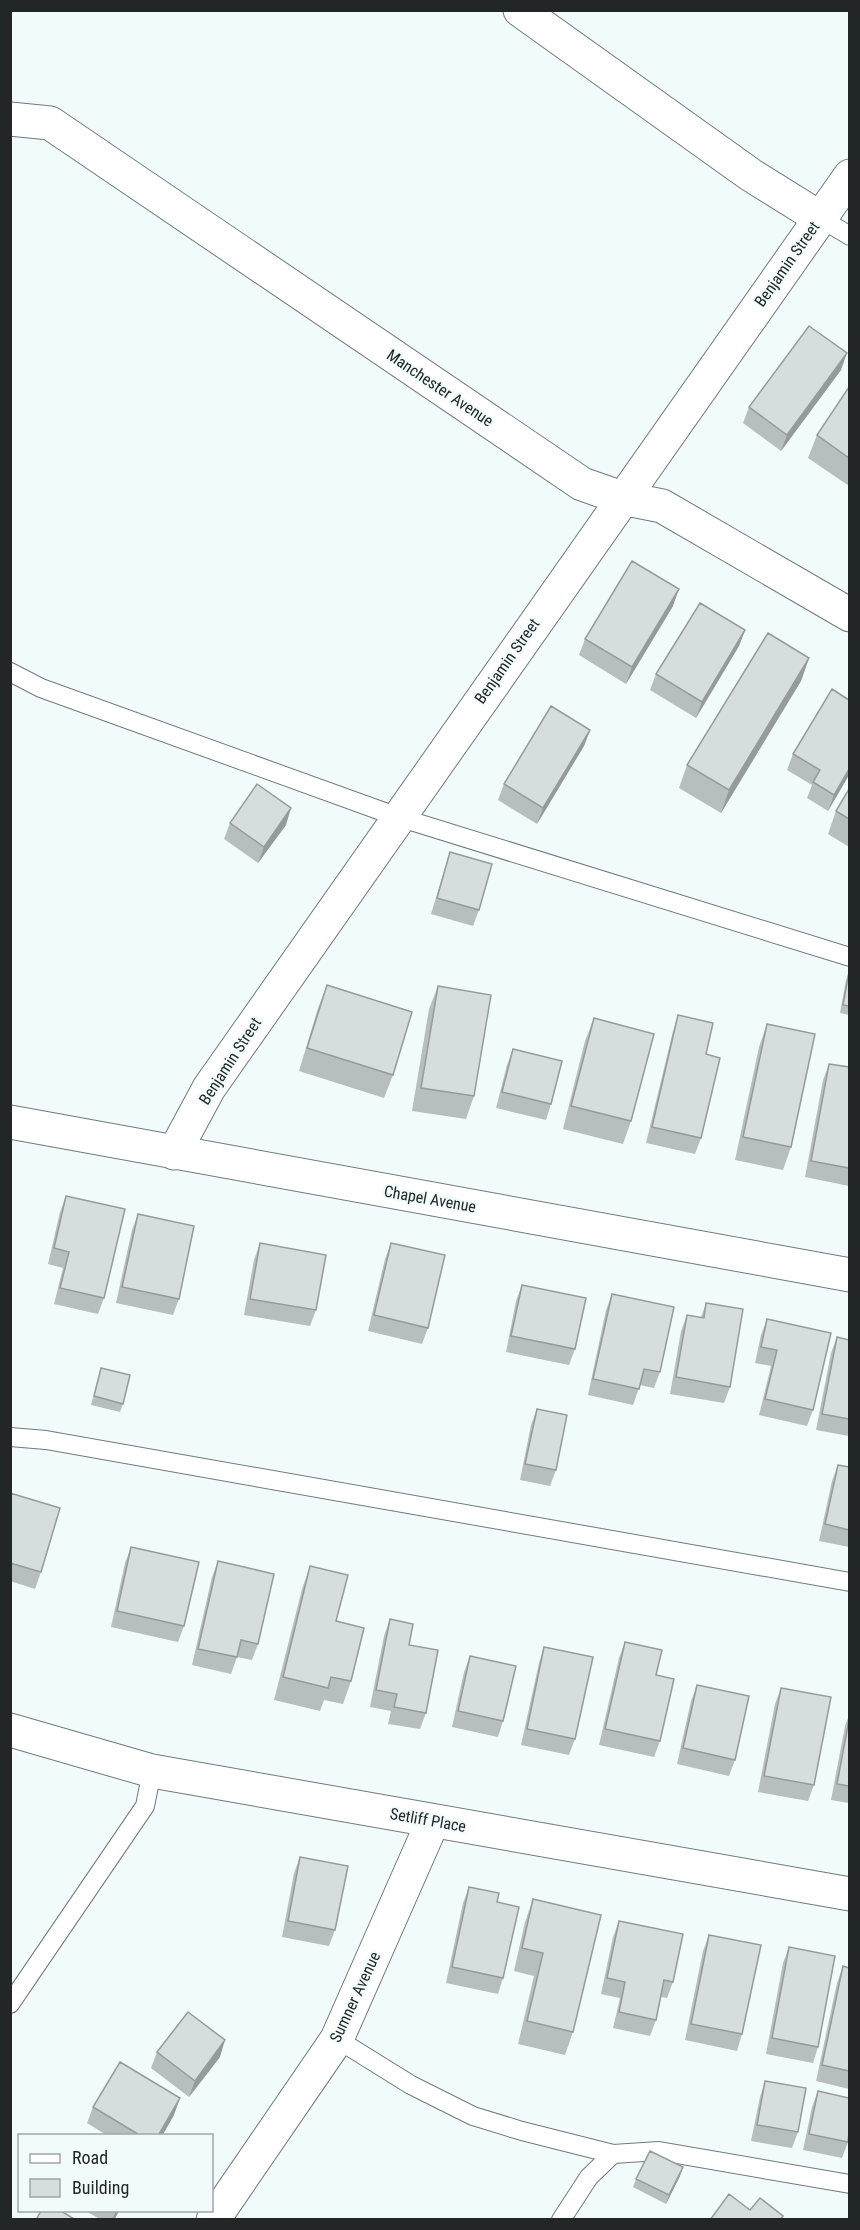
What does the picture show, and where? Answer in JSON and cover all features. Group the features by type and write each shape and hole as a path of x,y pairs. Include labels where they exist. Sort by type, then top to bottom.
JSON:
{"street":[{"path":"520,10 752,175 820,218"},
{"name":"Manchester Avenue","path":"10,119 50,123 582,484 622,498 662,506 849,615"},
{"name":"Benjamin Street","path":"174,1153 209,1088 849,176"},
{"name":"Chapel Avenue","path":"10,1122 849,1275"},
{"name":"Setliff Place","path":"10,1730 152,1771 849,1894"},
{"name":"Sumner Avenue","path":"213,2220 337,2039 433,1821"}],"lane":[{"path":"820,218 849,236"},
{"path":"10,672 41,688 398,817 849,957"},
{"path":"10,1437 46,1440 849,1582"},
{"path":"10,2004 144,1806 152,1771"},
{"path":"337,2039 411,2085 473,2116 613,2154 659,2151 849,2184"},
{"path":"561,2220 589,2177 613,2154"}],"building":[{"path":"809,326 847,353 787,435 749,407"},
{"path":"849,387 849,458 817,435"},
{"path":"632,561 679,589 632,667 585,639"},
{"path":"700,603 745,630 702,702 656,674"},
{"path":"768,633 809,658 729,790 687,765"},
{"path":"832,689 849,700 849,769 834,795 813,782 820,770 793,754"},
{"path":"551,706 590,730 543,808 504,784"},
{"path":"257,784 291,808 264,847 230,823"},
{"path":"849,789 849,819 836,811"},
{"path":"450,852 492,864 479,910 437,898"},
{"path":"849,972 849,1006 843,1005"},
{"path":"327,985 412,1012 393,1075 307,1048"},
{"path":"438,986 491,995 474,1096 421,1088"},
{"path":"678,1015 713,1023 706,1054 720,1058 701,1138 652,1127"},
{"path":"594,1018 654,1034 631,1121 571,1106"},
{"path":"767,1024 815,1034 791,1147 743,1137"},
{"path":"513,1049 562,1061 551,1104 502,1092"},
{"path":"829,1064 849,1067 849,1168 811,1161"},
{"path":"66,1196 125,1209 104,1298 60,1288 69,1252 54,1248"},
{"path":"138,1214 194,1226 179,1299 122,1287"},
{"path":"260,1243 326,1255 316,1310 250,1299"},
{"path":"391,1243 445,1255 428,1328 374,1315"},
{"path":"522,1285 586,1298 575,1349 511,1336"},
{"path":"612,1294 674,1307 660,1372 644,1369 639,1389 593,1379"},
{"path":"706,1303 743,1309 730,1387 676,1377 687,1315 704,1318"},
{"path":"767,1319 831,1333 813,1410 765,1399 777,1350 761,1347"},
{"path":"837,1337 849,1340 849,1419 822,1414"},
{"path":"101,1368 130,1375 123,1404 94,1396"},
{"path":"537,1409 567,1415 556,1470 525,1464"},
{"path":"838,1465 849,1467 849,1530 825,1524"},
{"path":"10,1493 60,1508 41,1572 10,1563"},
{"path":"131,1547 199,1562 184,1626 117,1611"},
{"path":"218,1561 274,1574 258,1644 241,1640 237,1657 198,1649"},
{"path":"310,1566 348,1575 336,1621 364,1628 351,1681 331,1677 328,1688 283,1677"},
{"path":"390,1619 413,1624 409,1645 438,1650 426,1713 394,1707 397,1694 376,1690"},
{"path":"625,1642 662,1650 656,1675 674,1679 660,1741 605,1729"},
{"path":"544,1647 593,1657 575,1739 527,1729"},
{"path":"470,1656 516,1666 503,1721 458,1711"},
{"path":"697,1685 749,1696 735,1760 683,1748"},
{"path":"781,1688 831,1697 814,1785 764,1776"},
{"path":"849,1720 849,1786 837,1784"},
{"path":"300,1857 348,1866 335,1930 288,1921"},
{"path":"469,1887 499,1893 497,1902 519,1907 503,1978 452,1967"},
{"path":"533,1899 601,1915 573,2032 527,2021 543,1953 522,1948"},
{"path":"619,1921 683,1934 673,1982 664,1980 656,2020 619,2012 625,1982 607,1978"},
{"path":"709,1935 761,1945 742,2034 691,2024"},
{"path":"789,1947 835,1956 818,2047 772,2038"},
{"path":"843,1966 849,1968 849,2071 822,2065"},
{"path":"188,2012 225,2040 195,2081 157,2052"},
{"path":"120,2062 180,2098 159,2134 138,2134 93,2107"},
{"path":"765,2081 806,2088 798,2132 757,2125"},
{"path":"818,2091 849,2098 848,2142 809,2134"},
{"path":"650,2151 683,2167 669,2195 636,2179"},
{"path":"729,2194 750,2210 760,2198 783,2216 780,2220 710,2220"},
{"path":"40,2212 63,2212 76,2220 36,2220"}]}
